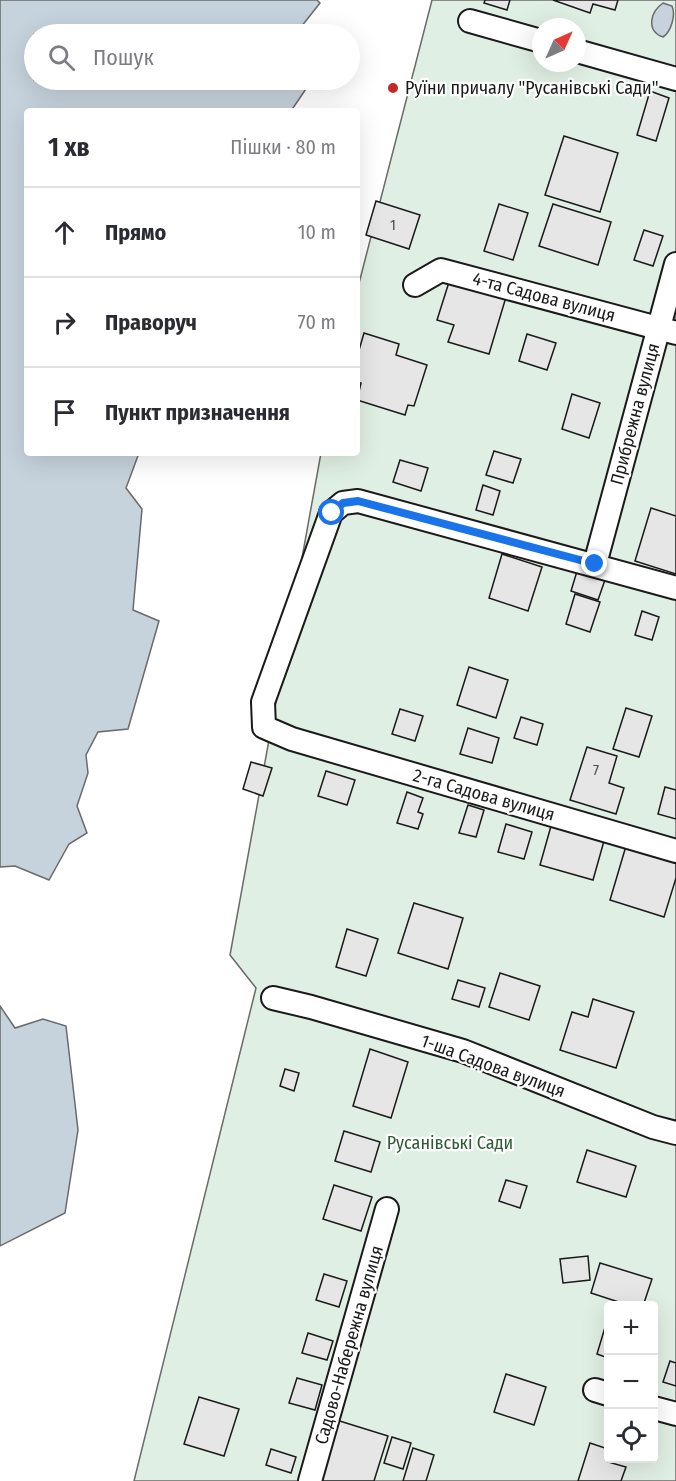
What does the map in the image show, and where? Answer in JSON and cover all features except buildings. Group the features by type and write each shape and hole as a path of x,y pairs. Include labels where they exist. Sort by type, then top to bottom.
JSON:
{"street":[{"path":"470,21 532,38"},
{"path":"586,54 676,79"},
{"name":"Прибрежна вулиця","path":"595,564 667,330 676,264"},
{"name":"4-та Садова вулиця","path":"415,285 441,270 667,330"},
{"name":"2-га Садова вулиця","path":"595,564 358,501 343,503 332,513 263,702 264,727 292,739 676,851"},
{"path":"595,564 676,588"},
{"name":"1-ша Садова вулиця","path":"273,998 463,1051 653,1127 676,1133"},
{"name":"Садово-Набережна вулиця","path":"310,1481 387,1209"},
{"path":"658,1409 676,1414"}],"green space":[{"name":"Русанівські Сади","path":"432,0 676,0 676,1481 134,1481 256,988 230,955 320,456 360,456 360,279"}],"shaded area":[{"path":"0,0 317,0 320,3 303,24 24,24 24,90 305,90 293,108 24,108 24,456 138,456 126,488 142,509 133,610 159,621 128,729 98,732 86,755 88,773 77,806 87,833 69,844 49,880 15,866 0,867"},
{"path":"663,3 672,6 673,18 663,37 654,30 652,21 655,11"},
{"path":"0,1006 15,1028 43,1019 66,1026 78,1130 65,1213 0,1246"}],"place":[{"name":"Руїни причалу \"Русанівські Сади\"","path":"393,88"}],"route":[{"path":"332,513 343,503 358,501 595,564"}]}
